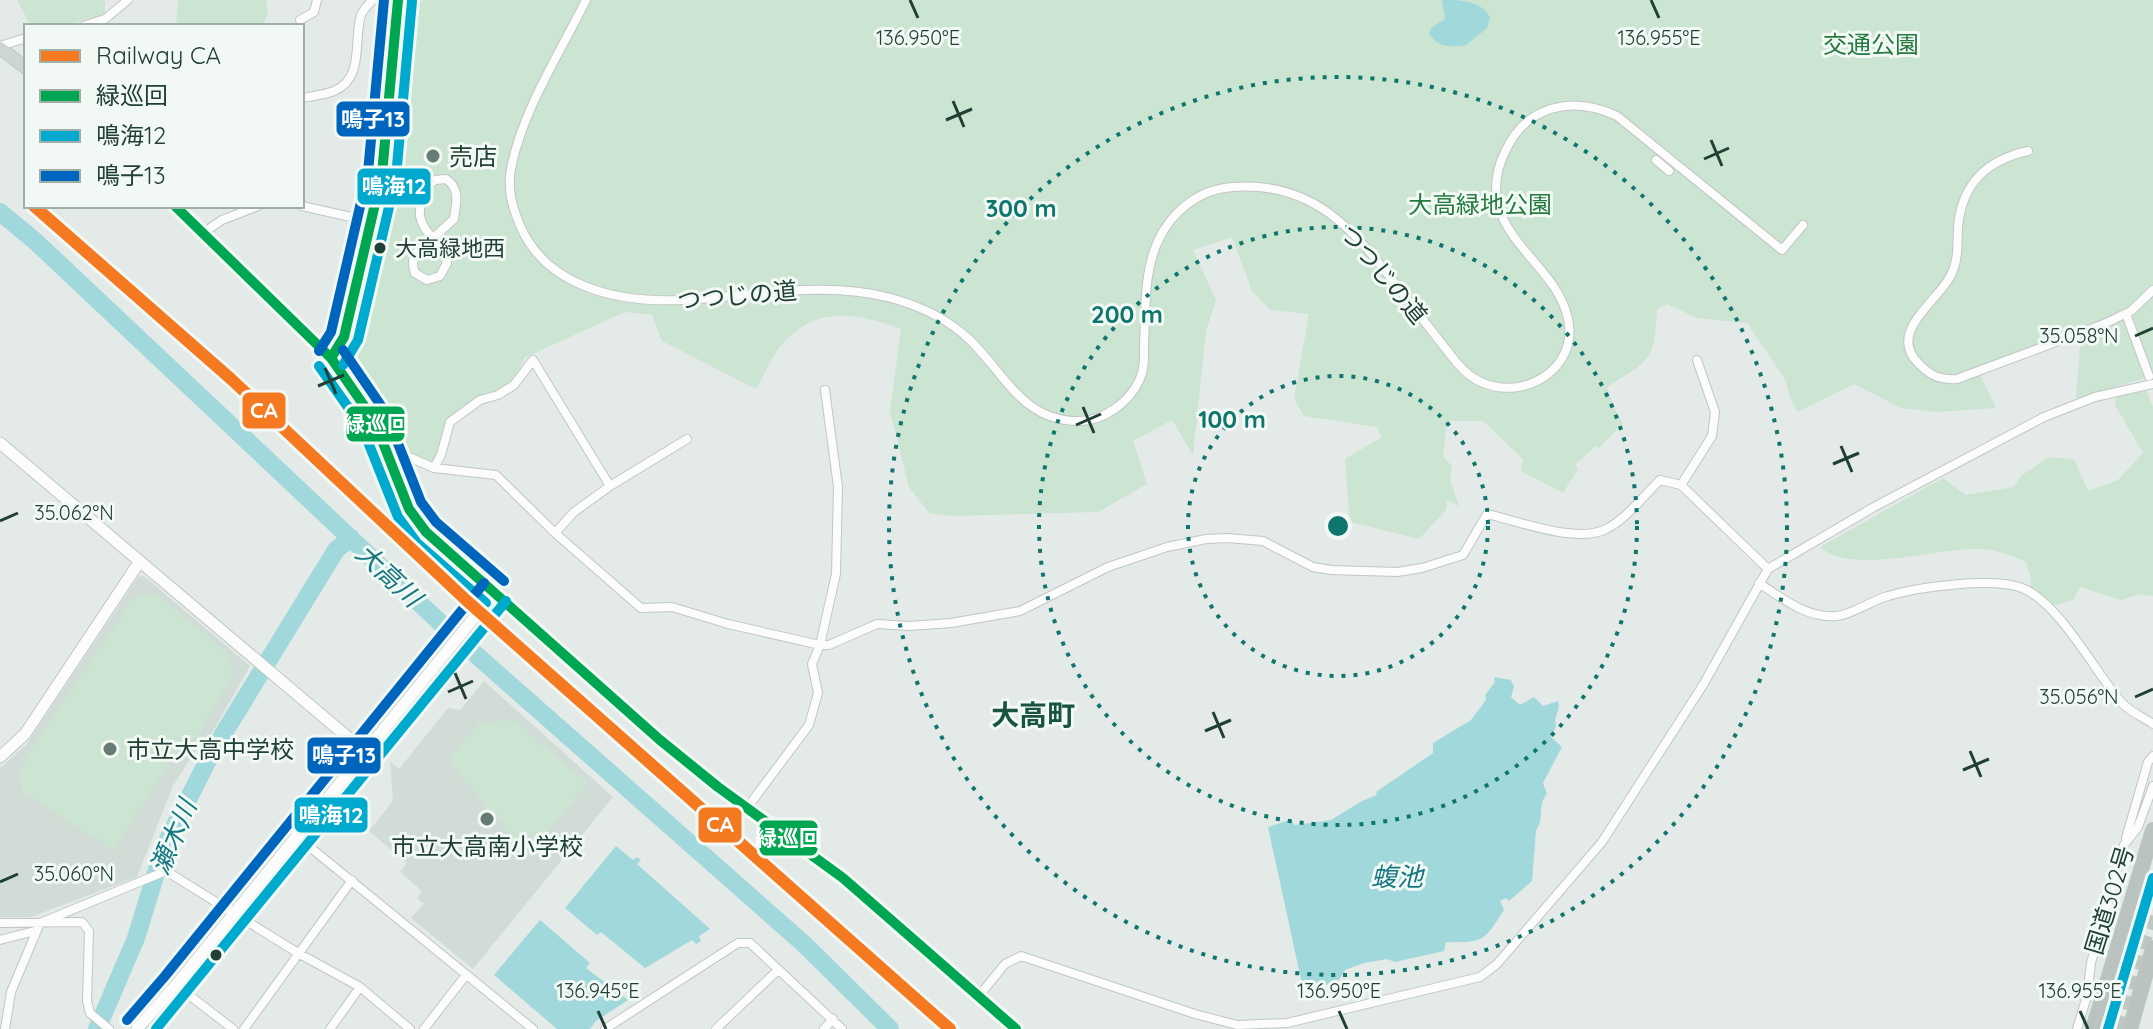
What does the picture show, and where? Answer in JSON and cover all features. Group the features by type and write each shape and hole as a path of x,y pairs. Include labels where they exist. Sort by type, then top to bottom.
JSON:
{"highway":[{"name":"国道302号","path":"2093,1029 2153,830"},
{"path":"2130,1029 2153,948"}],"main road":[{"path":"0,47 24,66"},
{"path":"177,208 331,358 363,402 386,447 409,509 426,532 660,740 843,878 1016,1029"}],"street":[{"path":"89,24 105,19 128,0"},
{"path":"300,20 314,12 317,0"},
{"path":"304,98 330,93 350,77 355,66 361,13 373,0"},
{"path":"331,358 344,337 373,222 385,154 398,0"},
{"name":"つつじの道","path":"586,0 531,111 511,165 513,207 521,233 554,272 566,279 619,296 663,300 829,288 899,300 929,312 952,326 970,340 1031,408 1060,419 1093,419 1119,405 1138,384 1143,370 1145,296 1157,242 1169,222 1187,204 1221,188 1244,186 1291,194 1335,216 1360,239 1463,370 1482,383 1499,388 1514,388 1544,378 1564,358 1570,329 1562,301 1509,230 1498,205 1496,184 1499,164 1509,142 1524,123 1543,111 1566,105 1588,105 1617,116 1782,250 1803,225"},
{"path":"0,47 24,39"},
{"path":"2028,151 1990,164 1974,182 1962,203 1959,247 1953,271 1910,327 1909,344 1914,359 1936,378 1957,379 2126,314 2153,290"},
{"path":"1656,160 1669,171"},
{"path":"433,238 414,254 412,260 415,273 427,280 440,276 447,263 443,250 433,238 420,215 424,188 431,181 446,179 457,192 454,219 447,229 433,238"},
{"path":"304,206 373,222"},
{"path":"203,233 222,220 253,208"},
{"path":"978,997 1005,964 1021,956 1195,1014 1237,1025 1264,1025 1287,1023 1480,977 1497,964 1602,842 1703,685 1768,569 1874,507 2044,417 2151,380 2126,314"},
{"path":"434,468 450,422 480,400 498,395 514,385 533,360 610,486"},
{"path":"1681,485 1712,436 1715,412 1697,360"},
{"path":"747,808 809,725 818,693 812,664 820,645 836,574 838,487 825,390"},
{"path":"555,533 574,512 610,486 687,439"},
{"path":"0,443 364,751"},
{"path":"386,447 434,468 496,475 555,533 641,608 672,607 728,624 820,645 829,645 877,624 909,626 951,623 1020,611 1108,567 1167,547 1206,539 1263,541 1313,567 1331,570 1397,572 1422,568 1463,555 1487,514 1574,534 1590,534 1605,530 1618,521 1660,480 1681,485 1768,569"},
{"path":"0,757 25,734 140,561"},
{"path":"1759,583 1795,606 1837,616 1887,596 1915,590 1994,584 2023,589 2034,595 2055,616 2086,652 2124,705 2153,724"},
{"path":"137,1029 495,592"},
{"path":"2077,1029 2087,996 2091,963 2148,762 2153,756"},
{"path":"2124,845 2138,827 2153,786"},
{"path":"2133,814 2140,813 2146,806"},
{"path":"295,835 533,1029"},
{"path":"0,940 38,927 166,871 298,953 360,987 410,1029"},
{"path":"244,1029 352,880"},
{"path":"0,923 38,927 82,922 89,931 87,1001 92,1015 107,1028"},
{"path":"5,1029 11,992 38,927"},
{"path":"605,1029 738,943 750,943 842,1029"},
{"path":"716,1029 778,970"},
{"path":"424,1029 466,975"},
{"path":"176,985 233,1029"},
{"path":"330,1029 360,987"},
{"path":"824,1029 833,1019"}],"shaded area":[{"name":"市立大高中学校","path":"144,576 250,666 209,738 193,754 173,786 137,877 31,917 0,917 0,768 26,745 138,577"},
{"name":"市立大高南小学校","path":"484,681 613,797 473,969 411,918 424,904 417,898 422,891 400,872 407,863 369,831 393,801 390,762 399,769 448,708 460,710"}],"green space":[{"path":"17,0 105,0 105,14 69,24 30,24"},
{"path":"178,0 266,0 268,12 264,24 176,24"},
{"name":"大高緑地公園","path":"429,0 2153,0 2153,376 2076,398 2081,336 1980,375 1996,408 1938,412 1901,408 1854,384 1797,412 1786,381 1747,323 1697,318 1667,304 1657,309 1652,349 1647,357 1633,371 1607,387 1623,423 1599,448 1596,446 1575,465 1578,469 1563,493 1521,471 1523,459 1483,421 1447,421 1443,456 1452,466 1450,480 1459,506 1447,500 1446,510 1419,539 1350,522 1345,459 1382,437 1377,427 1304,416 1294,399 1309,314 1270,310 1252,291 1232,237 1193,250 1216,300 1206,331 1193,455 1172,420 1133,441 1147,484 1098,512 952,516 929,513 909,487 890,411 901,329 855,317 826,317 798,330 777,351 756,389 662,341 652,315 625,312 524,358 515,381 447,419 433,463 401,451 382,408 351,360 398,157 408,3"},
{"path":"2146,390 2153,407 2153,596 2140,594 2121,600 2080,587 2073,600 2052,606 2030,588 2031,578 2026,562 1997,551 1962,550 1873,560 1834,555 1820,547 1943,478 1966,495 2013,487 2022,475 2049,457 2074,459 2088,491 2118,480 2143,453 2115,405 2117,396"},
{"name":"市立大高中学校","path":"154,593 227,652 234,672 198,735 175,754 113,850 22,791 19,773 135,596"},
{"path":"514,720 588,784 539,841 530,835 516,845 495,813 492,814 449,759 479,723"}],"water":[{"path":"1442,0 1463,1 1481,7 1490,17 1487,28 1466,45 1440,44 1429,33 1432,27 1445,19"},
{"name":"蝮池","path":"1494,677 1511,680 1514,687 1511,697 1520,705 1534,697 1543,706 1558,701 1559,704 1551,737 1562,747 1543,783 1547,794 1542,802 1536,830 1532,881 1509,901 1506,898 1500,901 1504,910 1482,938 1468,942 1446,942 1444,951 1395,962 1387,959 1364,963 1345,970 1339,980 1304,993 1268,827 1290,820 1295,825 1331,820 1377,795 1376,792 1433,753 1433,743 1471,720 1486,700 1485,695 1495,682"},
{"path":"616,846 633,860 637,857 641,860 637,864 710,929 699,936 701,941 696,944 692,940 645,968 565,908"},
{"path":"540,920 590,963 586,968 628,1000 596,1021 590,1029 557,1029 494,975"}],"waterway":[{"name":"大高川","path":"0,212 35,241 448,630 804,944 890,1029"},
{"name":"瀬木川","path":"97,1029 136,938 164,847 211,754 336,550 351,538"}],"tunnel":[{"path":"2105,1029 2153,871"},
{"path":"2117,1029 2153,912"}],"rail line":[{"name":"CA","path":"36,208 231,379 466,600 950,1029"}],"transit line":[{"name":"鳴子13","path":"319,351 331,332 368,172 384,0"},
{"name":"緑巡回","path":"331,358 344,337 382,174 398,0"},
{"name":"鳴海12","path":"343,365 358,340 396,177 412,1"},
{"name":"緑巡回","path":"177,208 331,358 374,420 409,509 426,532 660,740 718,787 843,878 1016,1029"},
{"name":"鳴子13","path":"343,350 386,413 421,502 436,522 504,581"},
{"name":"鳴海12","path":"319,366 362,427 398,517 417,543 486,603"},
{"name":"鳴子13","path":"127,1020 484,583"},
{"name":"鳴海12","path":"156,1029 506,601"},
{"name":"鳴海12","path":"2108,1029 2153,878"}],"place":[{"name":"売店","path":"433,156"},
{"name":"大高緑地西","path":"380,248"},
{"name":"市立大高中学校","path":"110,749"},
{"name":"市立大高南小学校","path":"487,819"}],"district":[{"name":"大高町","path":"1033,714"}],"park label":[{"name":"交通公園","path":"1871,44"}]}
